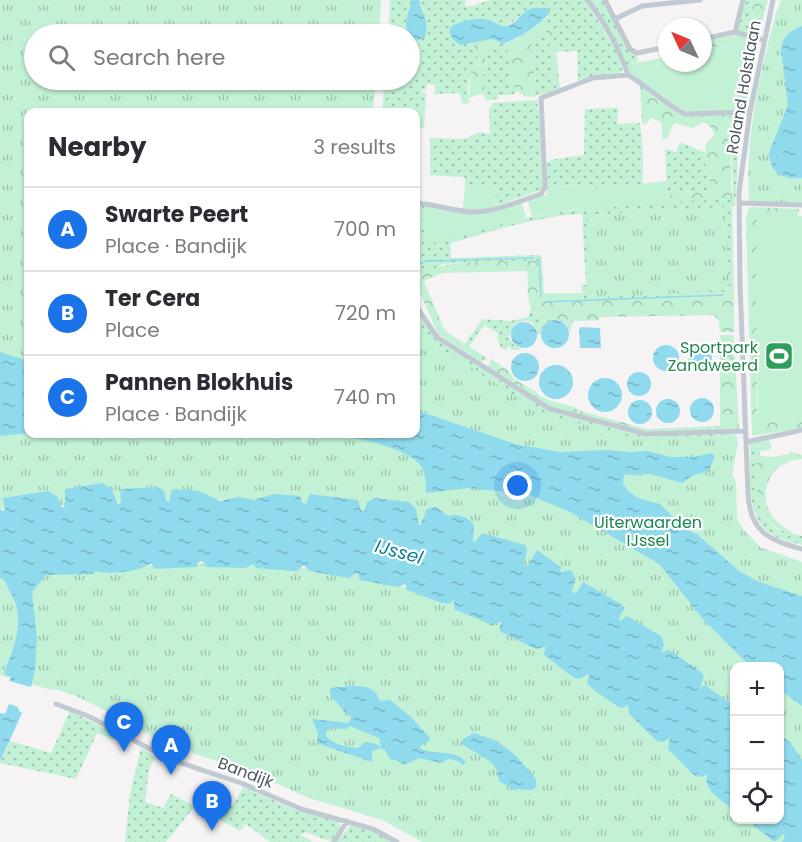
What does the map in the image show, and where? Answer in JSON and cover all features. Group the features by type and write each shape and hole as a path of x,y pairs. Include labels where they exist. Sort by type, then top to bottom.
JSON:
{"street":[{"path":"587,0 621,55 628,75"},
{"path":"604,0 630,49 636,53 658,49"},
{"path":"615,19 642,3 700,0"},
{"path":"735,32 743,0"},
{"name":"Roland Holstlaan","path":"773,0 750,111 741,179 740,231 748,502 752,519 768,537 802,549"},
{"path":"712,37 735,32 764,39"},
{"path":"420,203 479,212 541,194 545,187 541,98 593,78 628,75 685,114 750,111"},
{"path":"741,203 802,205"},
{"path":"420,312 437,337 550,409 647,434 746,431"},
{"path":"746,442 802,430"},
{"name":"Bandijk","path":"56,704 88,716 169,759 241,783 301,809 373,829 397,842"},
{"path":"334,842 347,821"}],"green space":[{"name":"Uiterwaarden IJssel","path":"0,0 381,0 380,24 24,24 24,90 375,90 373,108 24,108 24,438 420,438 420,326 432,343 544,414 648,441 736,434 738,443 732,475 736,482 737,518 743,529 760,547 802,562 802,770 784,755 784,662 730,662 730,714 622,621 524,566 473,542 418,523 362,511 303,503 168,499 0,509"},
{"path":"390,0 466,0 465,6 472,6 490,0 585,0 616,49 623,72 578,80 577,51 555,52 548,25 544,19 547,17 546,8 529,9 508,25 501,26 493,21 471,19 457,24 473,42 480,66 471,71 468,88 469,103 462,104 460,93 434,94 436,85 427,84 426,89 422,90 426,93 425,110 382,108 384,90 420,90 420,24 389,24"},
{"path":"588,0 604,0 632,53 637,54 638,62 631,64 634,76 630,74"},
{"path":"745,0 750,0 754,27 759,33 758,36 737,31"},
{"path":"750,0 768,0 759,33 754,27"},
{"path":"781,0 802,0 802,203 749,201 749,155 754,109 769,40"},
{"path":"544,19 552,34 560,88 557,90 550,45 545,29 532,40 535,83 532,97 530,97 511,85 507,43"},
{"path":"545,29 550,45 557,90 532,97 535,76 532,40"},
{"path":"736,35 750,38 748,41 712,48 712,39"},
{"path":"750,38 757,40 757,48 744,110 730,111"},
{"path":"493,39 503,44 507,43 511,85 530,97 517,91 512,95 498,95 498,99 485,100 483,74 486,70 485,55"},
{"path":"493,39 493,45 486,56 486,70 483,74 485,95 480,94 469,98 471,71 480,66 473,42"},
{"path":"748,41 730,111 688,112 674,106 634,76 631,64 658,59 658,72 712,72 712,48"},
{"path":"640,84 680,114 729,114 732,199 667,202 667,197 677,193 709,192 711,183 705,170 705,150 706,144 714,134 711,128 703,122 693,128 674,123 668,137 663,140 661,122 651,118 645,125 642,122"},
{"path":"537,100 540,125 541,190 496,206 495,186 465,184 465,177 430,175 430,138 464,139 480,132 490,134 489,109 493,103"},
{"path":"618,108 617,124 640,123 643,184 586,190 585,184 547,189 545,163 555,159 584,155 585,109"},
{"path":"420,110 425,110 424,128 420,128"},
{"path":"729,114 743,114 735,206 732,207 734,295 584,300 581,285 586,285 582,214 532,221 451,243 451,258 541,255 542,261 443,264 420,278 420,205 430,206 422,222 430,244 491,226 552,213 656,202 732,199","holes":["726,207 586,220 590,215"]},
{"path":"680,142 704,152 705,172 712,186 709,192 677,193 667,197 665,149 676,152"},
{"path":"666,181 667,202 663,203 573,210 532,217 528,200 547,195 547,189 585,184 586,190"},
{"path":"465,184 495,186 496,206 481,210 463,209"},
{"path":"522,203 526,218 430,244 422,226 423,213 430,206 465,213"},
{"path":"726,207 729,290 591,298 586,220 590,215"},
{"path":"749,207 799,209 797,217 757,217 757,402 758,419 802,419 802,428 752,436 746,218"},
{"name":"Sportpark Zandweerd","path":"802,216 802,419 758,419 757,217"},
{"path":"542,261 544,293 582,293 584,300 734,295 734,332 720,332 719,321 714,315 599,317 599,320 583,321 553,319 536,313 531,308 527,271 442,273 424,281 443,327 448,333 487,358 481,362 438,334 420,293 420,277 432,269 460,263"},
{"path":"531,309 538,315 574,321 571,325 571,333 567,325 560,320 553,320 543,327 541,334 538,334 533,323 525,320 515,324 509,337 514,345 522,350 511,350 510,347 507,347 507,350 501,348 497,338 499,334 484,325 469,347 465,344 482,319 511,321 528,317"},
{"path":"420,314 436,338 551,412 650,437 735,434 671,446 605,441 420,365"},
{"path":"720,335 734,337 739,430 654,433 549,407 489,369 488,366 491,359 509,371 514,379 551,401 647,429 720,426"},
{"path":"769,439 772,447 769,450 760,451 760,456 790,454 789,451 802,455 802,459 782,465 775,471 766,488 768,507 773,517 794,535 778,528 768,520 758,499 755,444 757,441"},
{"path":"756,442 760,505 763,515 776,529 802,536 802,545 775,536 765,529 753,508 750,444"},
{"path":"252,563 355,573 453,601 544,648 586,676 669,739 730,798 730,824 768,824 799,842 422,842 383,820 309,798 248,771 198,755 154,737 78,697 0,675 0,577 149,565"},
{"path":"70,711 130,743 129,745 97,733 76,779 0,763 10,741 51,753"},
{"path":"141,748 155,757 149,770 145,802 163,808 171,794 195,806 166,842 125,842 130,794"},
{"path":"243,787 295,810 337,821 341,828 332,842 305,832 301,835 313,842 270,842 246,824 240,831 210,814 220,800 233,806"},
{"path":"350,826 374,831 394,842 336,842"}],"water":[{"path":"412,0 419,0 426,21 425,37 420,39 420,24 406,24"},
{"path":"533,8 546,8 550,12 529,31 503,44 493,39 460,45 451,35 451,27 460,22 482,19 506,26"},
{"path":"802,26 802,178 789,178 775,170 769,153 788,105 782,44 788,34"},
{"path":"555,320 565,324 569,334 565,344 555,348 545,344 541,334 545,324"},
{"path":"524,322 534,325 537,335 534,345 524,348 514,345 511,335 514,325"},
{"path":"581,327 600,328 601,348 580,348 579,329"},
{"path":"666,345 675,349 679,358 675,367 666,371 657,367 653,358 657,349"},
{"path":"695,345 705,345 712,352 712,362 705,369 695,369 688,362 688,352"},
{"path":"0,352 24,360 24,433 0,436"},
{"path":"525,353 535,357 539,367 535,377 525,381 515,377 511,367 515,357"},
{"path":"556,365 568,370 573,382 568,394 556,399 544,394 539,382 544,370"},
{"path":"639,372 647,376 651,384 647,392 639,396 631,392 627,384 631,376"},
{"path":"605,378 617,383 622,395 617,407 605,412 593,407 588,395 593,383"},
{"path":"702,398 707,399 713,405 713,415 707,421 702,422 697,421 691,415 690,410 691,405 697,399"},
{"path":"668,399 673,400 679,406 679,416 673,422 668,423 663,422 657,416 656,411 657,406 663,400"},
{"path":"640,400 648,404 652,412 648,420 640,424 632,420 628,412 632,404"},
{"path":"420,411 515,444 560,452 648,451 671,457 693,457 711,453 715,456 709,471 692,476 682,483 650,474 624,475 623,484 638,498 660,504 683,527 698,535 739,571 759,582 802,596 802,706 784,693 784,662 746,662 703,619 659,564 572,513 528,494 469,488 426,493 423,469 417,462 408,455 354,438 420,438"},
{"name":"IJssel","path":"102,483 111,488 118,504 121,502 120,489 158,487 164,491 166,500 169,501 171,491 174,489 199,491 220,501 239,497 253,500 274,494 300,496 302,502 306,504 310,494 358,500 364,512 367,502 376,498 409,502 416,509 419,525 427,509 436,507 448,516 462,516 469,519 474,525 473,542 482,533 525,545 527,549 524,566 528,566 537,550 561,567 560,572 571,570 576,579 573,593 577,592 583,582 621,604 624,609 619,618 620,621 627,616 661,636 664,644 661,653 669,650 701,672 704,676 700,688 705,685 730,703 730,806 711,791 707,775 695,776 668,749 670,738 663,742 657,741 629,714 628,706 620,708 595,691 587,683 589,677 587,675 579,679 573,677 544,655 545,647 536,649 501,632 499,629 501,622 492,625 454,609 454,600 450,604 442,603 407,590 405,584 398,587 360,580 356,573 349,578 309,571 304,565 297,571 256,568 253,564 246,568 207,567 202,561 196,567 155,569 151,563 140,569 125,572 96,571 93,574 46,575 32,592 37,638 35,670 31,687 9,681 11,677 4,674 16,640 18,613 4,578 0,581 0,509 3,511 5,509 3,498 48,491 58,497 62,508 65,506 65,489"},
{"path":"355,686 372,690 380,701 390,700 411,717 430,738 428,742 420,745 421,749 452,754 466,763 463,765 449,759 441,763 419,758 405,765 390,759 385,750 380,748 372,751 372,762 319,744 318,733 312,719 348,723 351,718 351,715 346,714 330,694 330,688","holes":["350,726 379,738 381,747 365,742 358,748 354,748 333,742 326,736 326,732 330,728 346,729"]},
{"path":"9,704 18,707 22,713 0,762 0,713 5,714"},
{"path":"474,733 497,741 515,755 533,775 536,787 533,790 513,789 499,781 497,770 491,762 462,744 463,739"},
{"path":"784,738 790,742 802,760 802,842 782,842 785,836 783,834 773,841 752,824 784,824"}],"waterway":[{"path":"420,264 426,261 533,258"},
{"path":"539,258 541,296"},
{"path":"545,302 723,295"}],"place":[{"name":"Sportpark Zandweerd","path":"779,356"},
{"name":"Pannen Blokhuis","path":"124,752"},
{"name":"Swarte Peert","path":"171,775"},
{"name":"Ter Cera","path":"212,831"}]}
